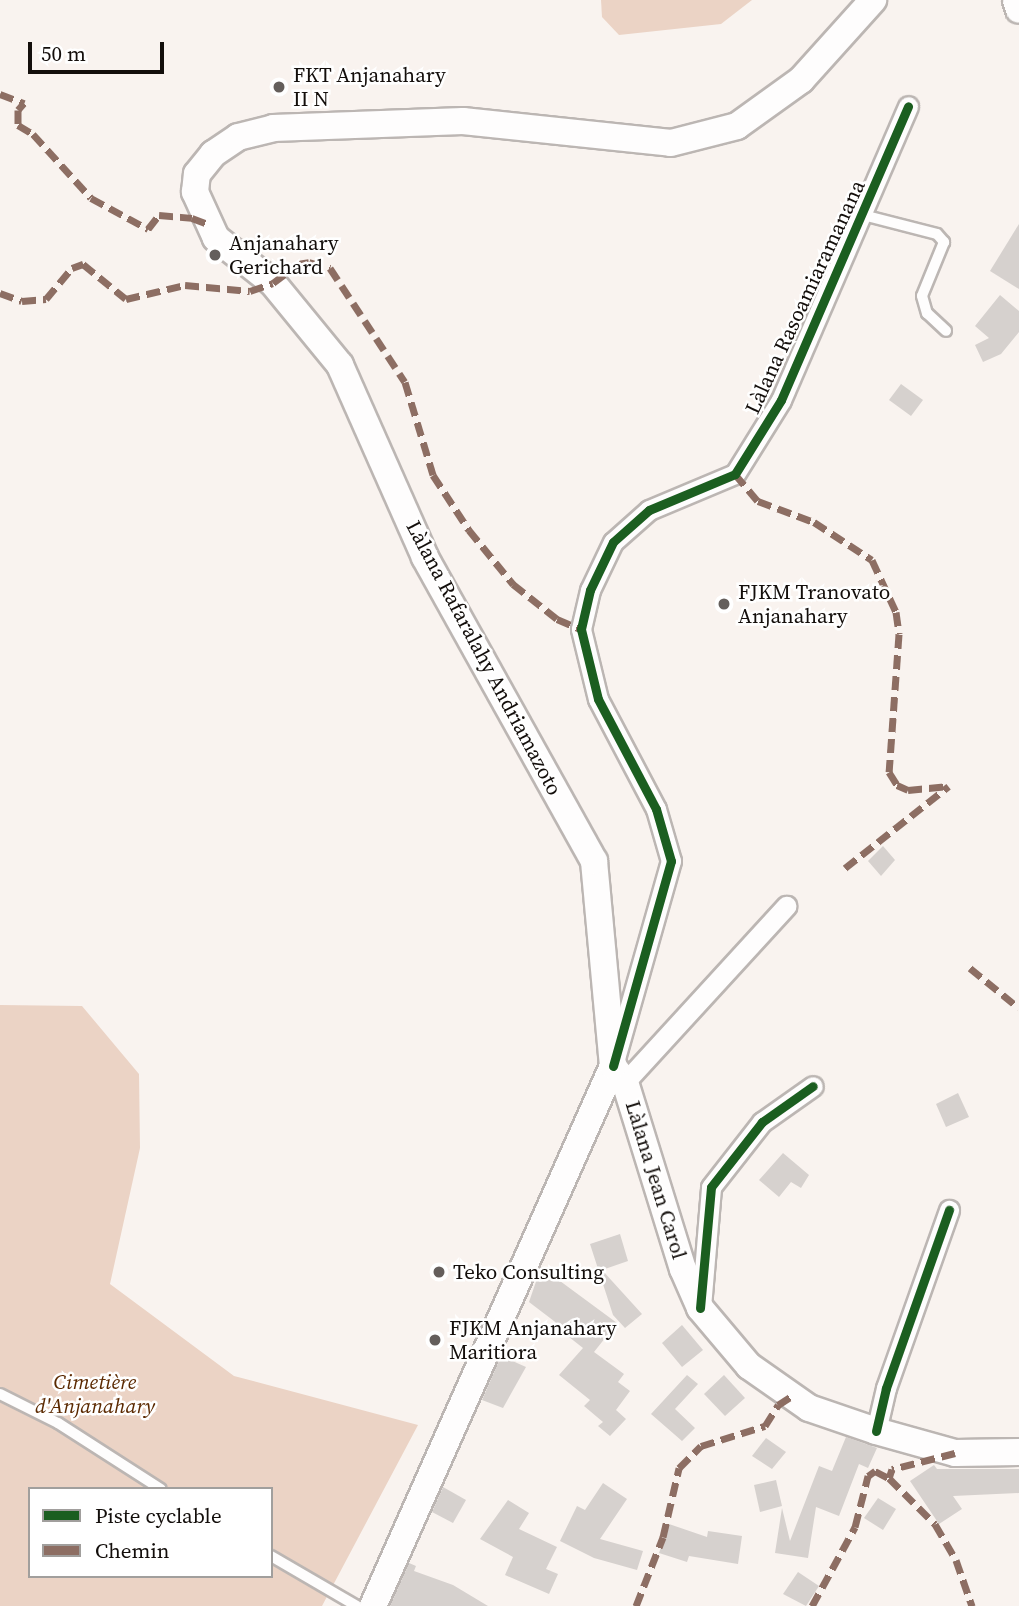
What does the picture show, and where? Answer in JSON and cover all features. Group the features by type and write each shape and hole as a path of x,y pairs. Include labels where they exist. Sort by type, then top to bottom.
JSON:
{"main road":[{"name":"Làlana Rafaralahy Andriamazoto","path":"619,1074 594,861 425,557 340,365 273,283 215,238 195,192 197,174 213,154 238,137 273,128 464,121 671,143 737,126 802,80 873,0"},
{"path":"1016,0 1019,10"},
{"name":"Làlana Jean Carol","path":"619,1074 683,1269 700,1308 750,1366 809,1408 876,1432 955,1453 1019,1452"},
{"name":"Làlana Rasoamiaramanana","path":"373,1606 619,1074"}],"street":[{"name":"Làlana Rasoamiaramanana","path":"619,1074 671,861 656,809 598,699 581,629 590,590 613,542 649,510 735,474 781,400 908,106"},
{"path":"619,1074 786,906"},
{"path":"700,1308 711,1187 762,1122 813,1086"},
{"path":"876,1432 886,1388 949,1210"}],"lane":[{"path":"863,215 937,234 944,242 922,296 927,313 946,331"},
{"path":"0,1394 58,1423 158,1487"},
{"path":"273,1557 357,1606"}],"green space":[{"path":"601,0 752,0 721,24 619,35 602,17"},
{"name":"Cimetière d'Anjanahary","path":"0,1005 82,1006 139,1074 140,1148 110,1284 234,1376 418,1425 322,1606 0,1606"}],"building":[{"path":"1019,224 1019,289 990,271"},
{"path":"1000,295 1019,311 1019,332 1001,354 983,362 975,345 989,338 975,326"},
{"path":"901,384 923,400 911,416 889,400"},
{"path":"883,846 895,860 881,876 868,861"},
{"path":"958,1093 969,1117 946,1127 936,1104"},
{"path":"783,1153 809,1175 801,1188 791,1182 779,1197 759,1180"},
{"path":"620,1234 628,1261 602,1270 642,1314 625,1328 613,1315 590,1244"},
{"path":"541,1267 617,1323 594,1352 624,1374 618,1382 630,1391 616,1410 626,1419 610,1436 598,1426 603,1422 584,1406 590,1400 559,1375 583,1348 569,1337 571,1334 529,1302"},
{"path":"682,1325 703,1350 682,1367 662,1343"},
{"path":"501,1356 526,1367 503,1408 482,1400"},
{"path":"687,1375 698,1384 675,1409 695,1428 682,1441 651,1414"},
{"path":"724,1375 745,1398 725,1416 704,1394"},
{"path":"846,1437 877,1448 868,1468 859,1464 839,1516 816,1507 808,1558 775,1553 782,1508 790,1541 819,1466 832,1471"},
{"path":"766,1438 786,1452 772,1469 752,1456"},
{"path":"934,1465 937,1469 1019,1469 1019,1493 953,1496 962,1509 939,1524 910,1481"},
{"path":"776,1480 782,1506 760,1512 754,1485"},
{"path":"603,1483 627,1499 600,1539 643,1551 637,1570 594,1558 560,1541 577,1506 585,1510"},
{"path":"443,1487 466,1500 453,1523 432,1512"},
{"path":"878,1498 896,1509 883,1530 864,1518"},
{"path":"508,1500 529,1513 519,1529 557,1547 546,1569 558,1574 549,1594 505,1575 513,1557 480,1539"},
{"path":"669,1524 707,1537 708,1531 742,1536 738,1564 689,1556 687,1562 659,1553"},
{"path":"409,1563 416,1566 414,1571 453,1585 488,1606 390,1606"},
{"path":"798,1572 819,1586 806,1606 783,1594"}],"marked path":[{"path":"0,94 24,103 18,110 18,125 33,134 91,198 148,229 159,215 192,218 208,224"},
{"path":"0,293 22,301 46,299 72,268 83,264 126,299 185,285 250,291 273,283 298,264 309,262 330,268 405,382 433,475 469,530 513,584 557,619 581,629"},
{"path":"735,474 758,501 814,522 872,560 896,612 899,634 889,772 897,785 908,790 949,786"},
{"path":"845,868 949,786"},
{"path":"970,968 1019,1008"},
{"path":"636,1606 663,1537 679,1468 701,1446 765,1426 778,1405 792,1396"},
{"path":"955,1453 892,1469 889,1478 935,1524 956,1560 972,1606"},
{"path":"812,1606 855,1527 868,1476 875,1471 889,1478"}],"cycle path":[{"path":"613,1066 671,861 656,809 598,699 581,629 590,590 613,542 649,510 735,474 781,400 908,106"},
{"path":"700,1308 711,1187 762,1122 813,1086"},
{"path":"876,1431 886,1388 949,1210"}],"place":[{"name":"FKT Anjanahary II N","path":"279,87"},
{"name":"Anjanahary Gerichard","path":"215,255"},
{"name":"FJKM Tranovato Anjanahary","path":"724,604"},
{"name":"Teko Consulting","path":"439,1272"},
{"name":"FJKM Anjanahary Maritiora","path":"435,1340"}]}
